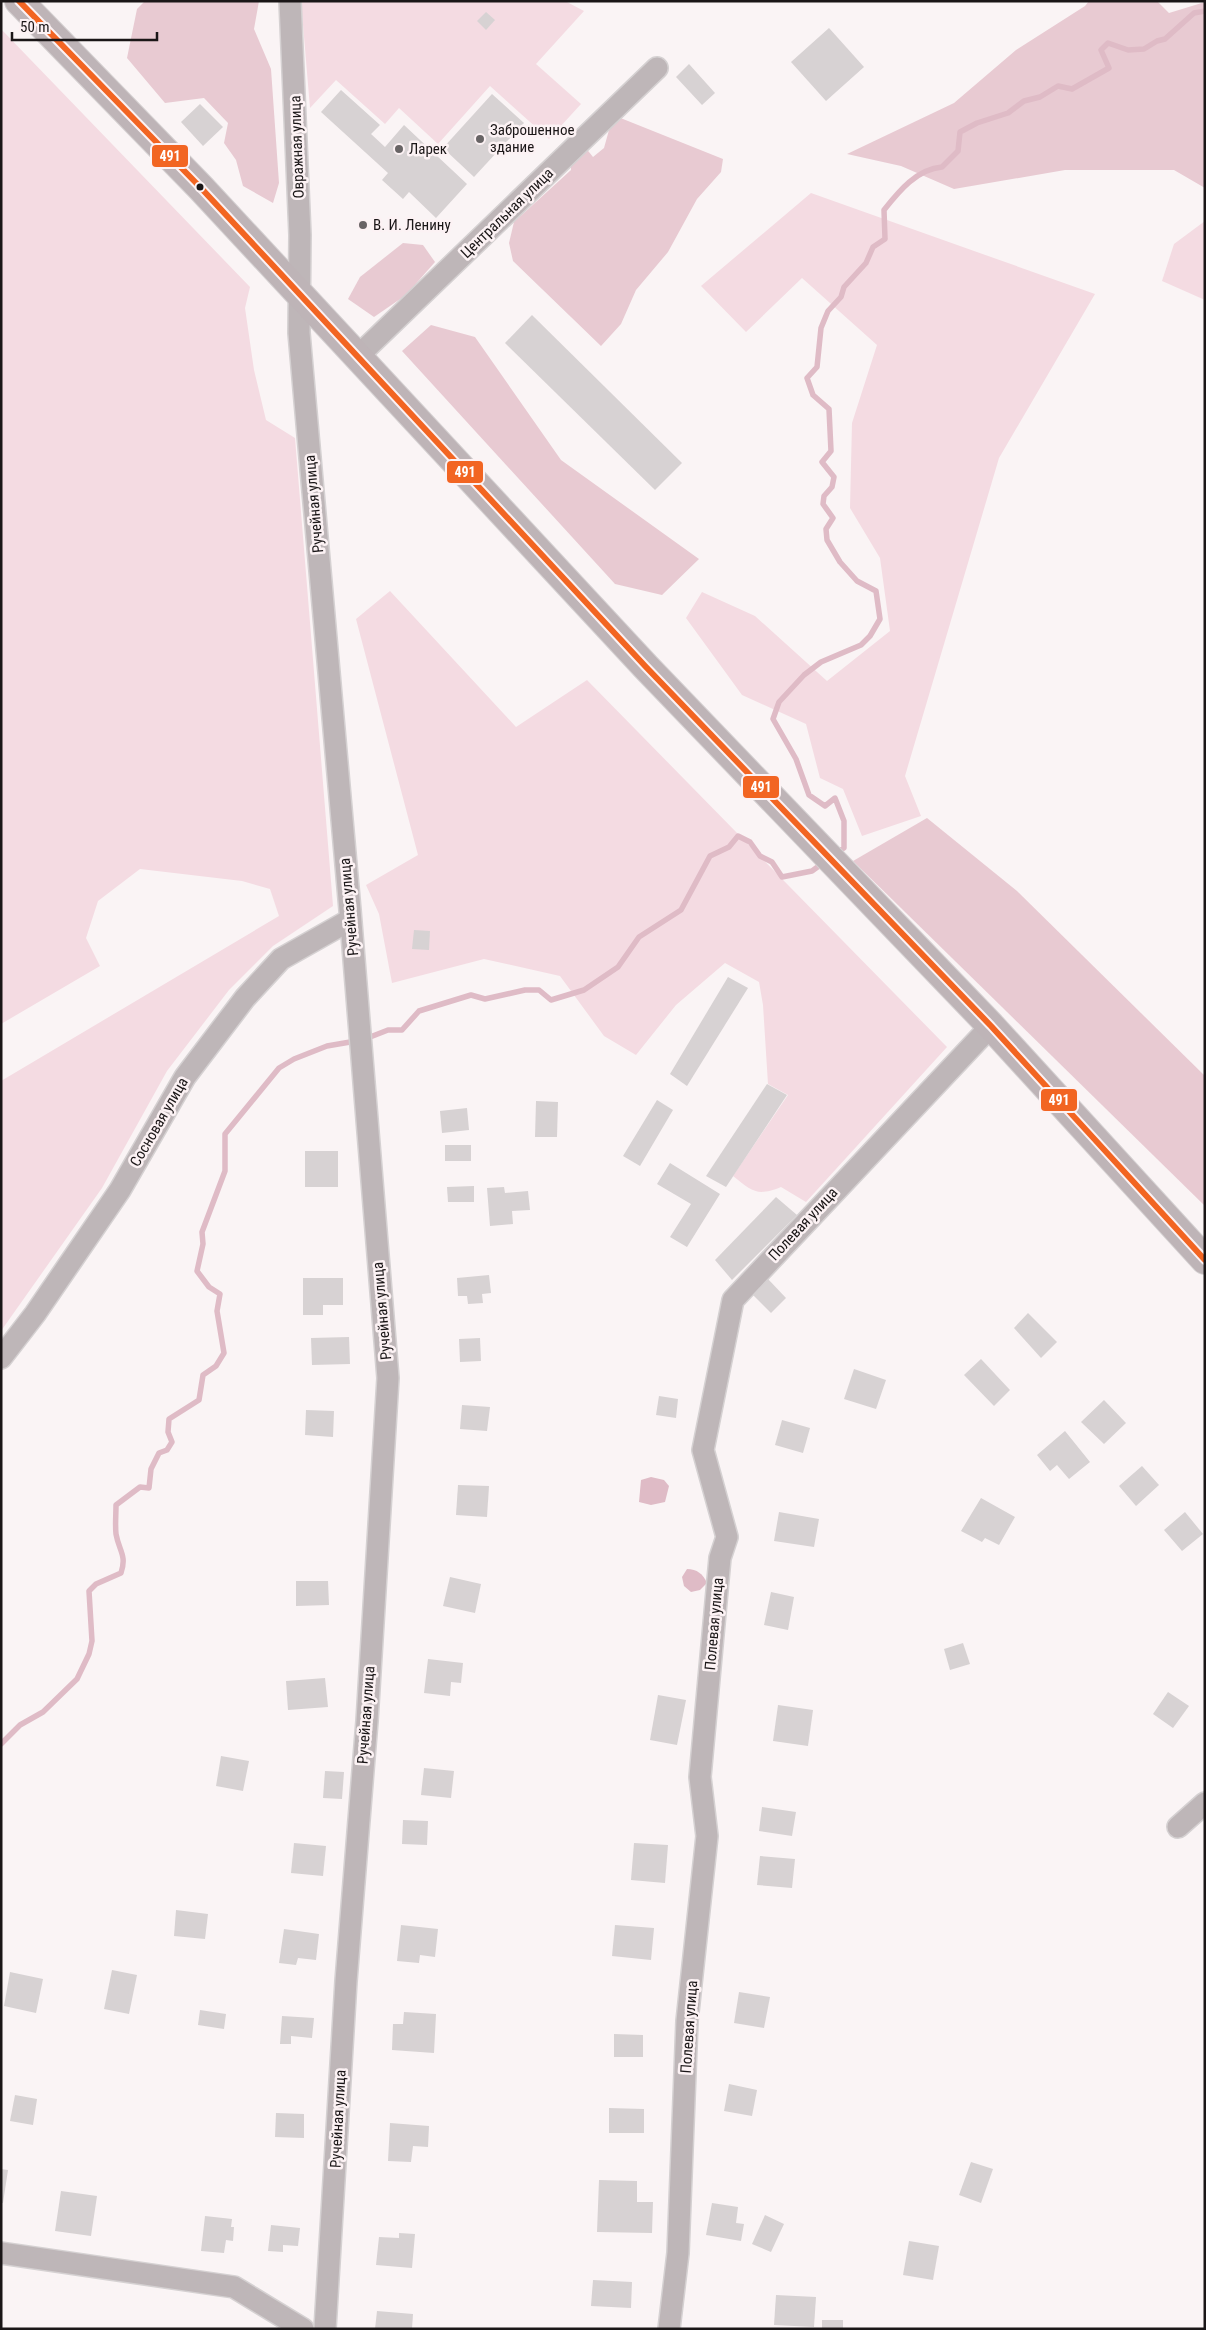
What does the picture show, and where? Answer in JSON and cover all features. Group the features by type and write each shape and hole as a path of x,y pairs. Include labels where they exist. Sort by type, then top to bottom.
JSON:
{"main road":[{"path":"19,1 201,188 660,681 991,1026 1205,1260"}],"street":[{"name":"Овражная улица","path":"290,1 300,236 298,294"},
{"name":"Центральная улица","path":"357,357 657,68"},
{"name":"Ручейная улица","path":"298,294 299,332 388,1378 366,1721 346,1981 325,2329"},
{"name":"Сосновая улица","path":"1,1358 35,1314 120,1190 185,1077 245,998 281,959 350,920"},
{"name":"Полевая улица","path":"669,2329 678,2253 687,2021 707,1836 700,1777 720,1558 728,1537 703,1450 732,1300 991,1026"},
{"path":"1178,1827 1205,1803"},
{"path":"1,2253 234,2287 303,2329"}],"shaded area":[{"path":"145,1 259,1 254,29 271,69 279,183 273,203 243,186 236,160 224,143 228,123 204,98 165,103 127,58 137,9"},
{"path":"301,1 565,1 584,11 536,64 581,104 549,139 490,86 438,144 399,108 385,124 336,80 310,108"},
{"path":"1089,1 1157,1 1169,13 1205,2 1205,188 1174,170 1065,170 954,189 901,166 847,154 954,103 1016,50 1085,6"},
{"path":"1,29 250,287 245,308 254,370 266,420 295,438 333,906 273,946 229,990 167,1071 102,1188 1,1331 1,1081 279,916 270,889 242,881 140,869 98,901 86,938 100,966 1,1024"},
{"path":"618,117 723,159 721,172 697,199 668,252 636,290 621,324 601,346 513,261 509,243 514,222 571,170 571,161 585,147 593,157 604,148 609,130"},
{"path":"811,193 1095,294 999,458 905,776 921,816 862,836 843,789 820,778 806,724 742,695 686,618 702,592 755,616 827,681 890,631 880,558 850,508 852,423 877,345 802,278 746,332 701,286"},
{"path":"1205,221 1205,300 1162,281 1174,244"},
{"path":"403,243 423,245 435,262 406,295 374,317 348,299 360,277"},
{"path":"431,325 475,337 561,460 699,559 662,595 615,584 402,351"},
{"path":"390,591 516,727 587,680 947,1047 806,1202 781,1187 766,1192 755,1191 733,1176 788,1095 768,1084 763,1005 759,982 725,963 676,1005 636,1055 604,1036 560,976 484,959 392,983 379,914 366,885 418,855 356,619"},
{"path":"927,818 1017,891 1205,1076 1205,1206 853,861"},
{"path":"651,1477 664,1480 669,1486 665,1502 651,1505 639,1502 641,1480"},
{"path":"687,1569 697,1571 707,1583 700,1590 691,1592 684,1586 682,1577"}],"building":[{"path":"486,12 495,20 486,30 477,21"},
{"path":"829,28 864,67 826,101 791,62"},
{"path":"689,64 715,93 702,105 676,77"},
{"path":"341,90 380,125 371,134 385,147 404,125 467,184 436,218 409,192 403,199 382,180 388,173 321,112"},
{"name":"Заброшенное здание","path":"492,94 524,123 474,177 443,148"},
{"path":"200,104 223,127 203,146 181,122"},
{"path":"532,315 682,463 655,490 505,343"},
{"path":"414,930 430,931 429,950 412,949"},
{"path":"728,977 748,988 687,1086 670,1074"},
{"path":"767,1084 787,1095 726,1187 706,1176"},
{"path":"657,1100 673,1110 640,1166 623,1156"},
{"path":"536,1101 558,1102 557,1137 535,1137"},
{"path":"467,1108 469,1130 442,1133 440,1111"},
{"path":"445,1145 471,1145 471,1161 445,1161"},
{"path":"305,1151 338,1151 338,1187 305,1187"},
{"path":"670,1163 720,1194 687,1247 670,1237 691,1204 657,1184"},
{"path":"474,1186 474,1202 448,1202 447,1187"},
{"path":"504,1187 505,1193 528,1191 530,1210 512,1211 513,1224 490,1226 487,1188"},
{"path":"776,1197 797,1215 732,1280 715,1260"},
{"path":"489,1275 491,1293 482,1294 483,1303 468,1304 467,1296 458,1296 457,1278"},
{"path":"303,1278 343,1278 343,1305 323,1305 323,1315 303,1315"},
{"path":"768,1279 786,1298 771,1313 752,1294"},
{"path":"1028,1313 1057,1342 1041,1358 1014,1328"},
{"path":"349,1337 350,1364 312,1365 311,1338"},
{"path":"480,1338 481,1361 460,1362 459,1339"},
{"path":"981,1359 1010,1390 994,1406 964,1375"},
{"path":"854,1369 886,1380 876,1409 844,1399"},
{"path":"659,1396 678,1399 676,1418 656,1415"},
{"path":"1104,1400 1126,1423 1104,1444 1081,1422"},
{"path":"462,1405 490,1407 487,1431 460,1429"},
{"path":"306,1410 334,1411 333,1437 305,1435"},
{"path":"782,1420 810,1428 803,1453 775,1445"},
{"path":"1065,1431 1090,1462 1069,1479 1057,1465 1050,1471 1037,1455"},
{"path":"1142,1466 1159,1485 1136,1506 1119,1486"},
{"path":"458,1485 489,1486 487,1517 456,1515"},
{"path":"981,1498 1015,1517 999,1545 985,1538 982,1542 961,1531"},
{"path":"779,1512 819,1519 814,1547 774,1541"},
{"path":"1185,1512 1203,1534 1182,1551 1164,1530"},
{"path":"450,1577 481,1584 475,1613 443,1606"},
{"path":"296,1581 328,1581 329,1605 296,1606"},
{"path":"771,1592 794,1597 788,1630 764,1625"},
{"path":"963,1643 970,1664 950,1670 944,1649"},
{"path":"428,1659 463,1663 461,1683 451,1682 450,1696 424,1693"},
{"path":"325,1678 328,1707 288,1710 286,1681"},
{"path":"1168,1692 1189,1706 1173,1728 1153,1714"},
{"path":"658,1695 686,1700 677,1745 650,1740"},
{"path":"778,1705 813,1710 808,1746 773,1741"},
{"path":"221,1756 249,1761 243,1791 216,1786"},
{"path":"424,1768 454,1771 451,1798 421,1795"},
{"path":"325,1771 344,1772 342,1799 323,1798"},
{"path":"762,1807 796,1812 792,1836 759,1831"},
{"path":"403,1820 428,1821 427,1845 402,1844"},
{"path":"294,1843 326,1846 323,1876 291,1873"},
{"path":"634,1843 668,1845 665,1883 631,1880"},
{"path":"760,1856 795,1859 792,1888 757,1885"},
{"path":"176,1910 208,1914 205,1939 174,1936"},
{"path":"401,1925 438,1929 435,1957 420,1955 419,1963 397,1961"},
{"path":"615,1925 654,1928 651,1960 612,1956"},
{"path":"284,1929 319,1934 316,1960 298,1958 296,1965 279,1963"},
{"path":"112,1970 137,1975 129,2014 104,2009"},
{"path":"10,1972 43,1979 36,2013 4,2006"},
{"path":"739,1992 770,1997 764,2028 734,2023"},
{"path":"200,2010 226,2014 224,2029 198,2025"},
{"path":"404,2012 436,2014 434,2053 392,2050 393,2024 403,2024"},
{"path":"282,2016 314,2018 312,2038 291,2036 291,2044 280,2044"},
{"path":"614,2034 643,2035 643,2057 614,2057"},
{"path":"729,2084 757,2090 752,2116 724,2111"},
{"path":"15,2095 37,2099 33,2125 10,2121"},
{"path":"609,2108 644,2109 644,2133 609,2133"},
{"path":"276,2113 304,2114 304,2138 275,2137"},
{"path":"390,2123 429,2126 428,2147 413,2146 411,2162 388,2161"},
{"path":"971,2162 993,2169 981,2203 959,2195"},
{"path":"1,2169 8,2170 3,2203 1,2203"},
{"path":"599,2180 637,2181 637,2202 653,2202 652,2233 597,2232"},
{"path":"61,2191 97,2196 91,2236 55,2231"},
{"path":"712,2203 738,2207 736,2223 744,2224 741,2241 706,2235"},
{"path":"765,2215 784,2224 771,2252 752,2244"},
{"path":"205,2216 232,2219 231,2227 234,2227 233,2241 226,2240 224,2253 201,2251"},
{"path":"271,2225 300,2228 298,2246 283,2245 283,2252 268,2251"},
{"path":"399,2233 415,2234 412,2268 376,2265 379,2237 399,2238"},
{"path":"909,2241 939,2246 933,2280 903,2275"},
{"path":"593,2280 632,2282 631,2308 591,2306"},
{"path":"776,2295 816,2297 814,2327 774,2325"},
{"path":"377,2311 413,2314 412,2329 375,2329"},
{"path":"822,2320 843,2320 843,2329 822,2329"}],"waterway":[{"path":"834,854 844,848 844,821 835,798 825,806 809,795 796,759 773,719 779,702 804,675 821,662 861,645 870,636 880,619 876,591 857,581 840,562 827,540 826,529 833,518 823,504 824,496 832,487 834,477 822,462 831,451 829,409 813,395 807,378 817,367 821,328 828,311 841,297 844,287 866,263 873,247 885,239 884,210 909,182 924,172 942,167 958,151 960,132 977,123 1008,113 1024,101 1040,97 1058,86 1072,89 1109,68 1101,50 1108,43 1128,50 1144,49 1157,41 1165,39 1194,13 1205,11"},
{"path":"365,1039 388,1030 402,1030 419,1011 471,995 485,999 525,990 539,990 551,1000 584,990 618,967 639,937 681,910 710,856 729,847 738,836 750,842 760,856 772,862 782,877 812,871 823,863"},
{"path":"1,1744 20,1725 43,1712 77,1679 89,1654 92,1641 89,1591 96,1584 121,1573 123,1567 123,1557 116,1534 116,1505 140,1487 149,1488 151,1469 159,1453 167,1450 172,1442 168,1432 169,1419 199,1400 203,1375 216,1366 224,1353 217,1311 220,1294 209,1287 197,1271 203,1244 202,1232 225,1171 225,1134 279,1068 294,1059 327,1046 356,1041"}],"transit line":[{"name":"491","path":"19,1 201,188 646,667 991,1026 1205,1260"}],"place":[{"name":"Заброшенное здание","path":"480,139"},
{"name":"Ларек","path":"399,149"},
{"name":"В. И. Ленину","path":"363,225"}]}
